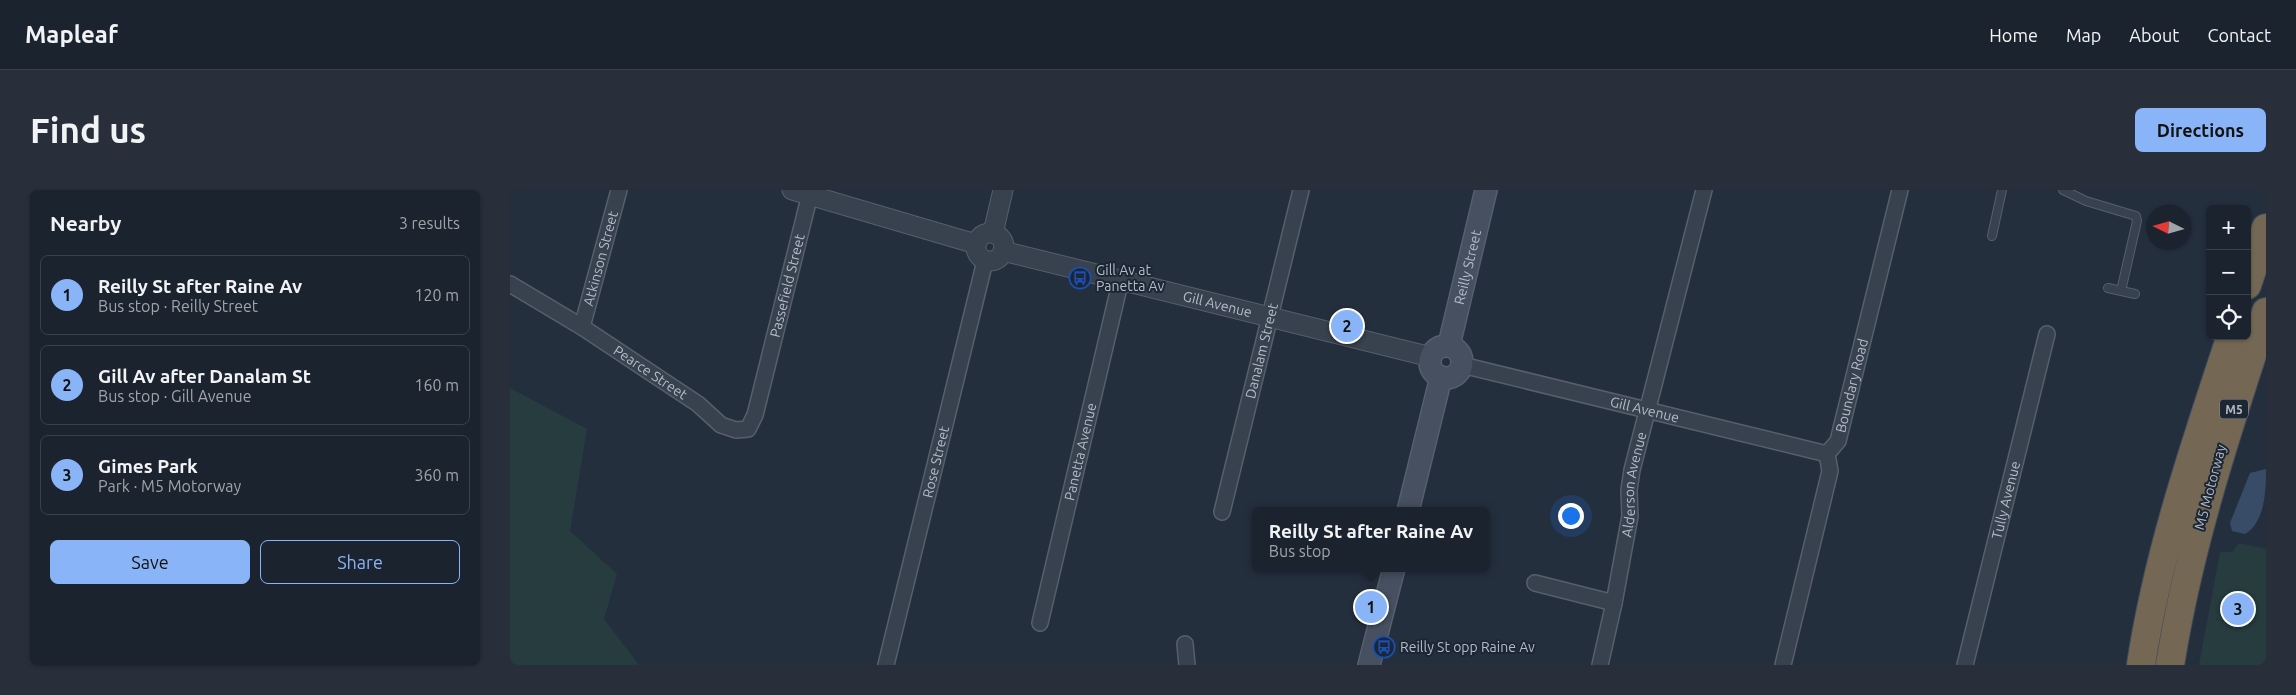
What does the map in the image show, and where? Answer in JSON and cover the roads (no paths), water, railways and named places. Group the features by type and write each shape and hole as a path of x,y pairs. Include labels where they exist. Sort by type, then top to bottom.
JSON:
{"highway":[{"path":"2251,273 2266,228"},
{"name":"M5 Motorway","path":"2170,665 2182,598 2204,507 2222,443 2266,312"},
{"name":"M5 Motorway","path":"2142,665 2155,593 2169,533 2185,477 2230,340"}],"main road":[{"name":"Reilly Street","path":"1449,345 1486,190"},
{"path":"1449,345 1461,354 1462,364 1457,374 1447,378 1442,377 1434,371 1431,357 1436,349 1449,345"},
{"path":"1409,507 1442,377"},
{"path":"1369,665 1393,572"}],"street":[{"name":"Atkinson Street","path":"582,327 619,190"},
{"path":"993,233 1004,190"},
{"name":"Danalam Street","path":"1222,512 1301,190"},
{"name":"Alderson Avenue","path":"1600,665 1630,516 1629,490 1632,470 1704,190"},
{"name":"Boundary Road","path":"1827,454 1838,441 1900,190"},
{"path":"804,192 998,258 1003,251 1003,242 993,233"},
{"name":"Passefield Street","path":"763,380 804,192"},
{"path":"981,253 980,236 993,233"},
{"name":"Gill Avenue","path":"1003,251 1431,357"},
{"name":"Rose Street","path":"886,665 981,253"},
{"name":"Panetta Avenue","path":"1040,623 1121,279"},
{"name":"Pearce Street","path":"510,284 582,327 698,404 721,425 736,430 748,429 755,415 763,380"},
{"name":"Tully Avenue","path":"1965,665 2047,334"},
{"name":"Gill Avenue","path":"1462,364 1827,454"},
{"path":"1783,665 1830,471 1827,454"},
{"path":"1535,583 1614,603"},
{"path":"1185,644 1187,665"}],"lane":[{"path":"1992,236 2002,190"},
{"path":"2063,190 2086,201 2136,216 2137,221 2121,291"},
{"path":"2108,288 2135,294"}],"water":[{"path":"2266,469 2265,496 2257,522 2245,534 2232,531 2230,523 2250,473"}],"place":[{"name":"Gill Av at Panetta Av","path":"1080,278"},
{"name":"Gill Av after Danalam St","path":"1347,326"},
{"name":"Reilly St after Raine Av","path":"1371,607"},
{"name":"Gimes Park","path":"2238,609"},
{"name":"Reilly St opp Raine Av","path":"1384,647"}]}
